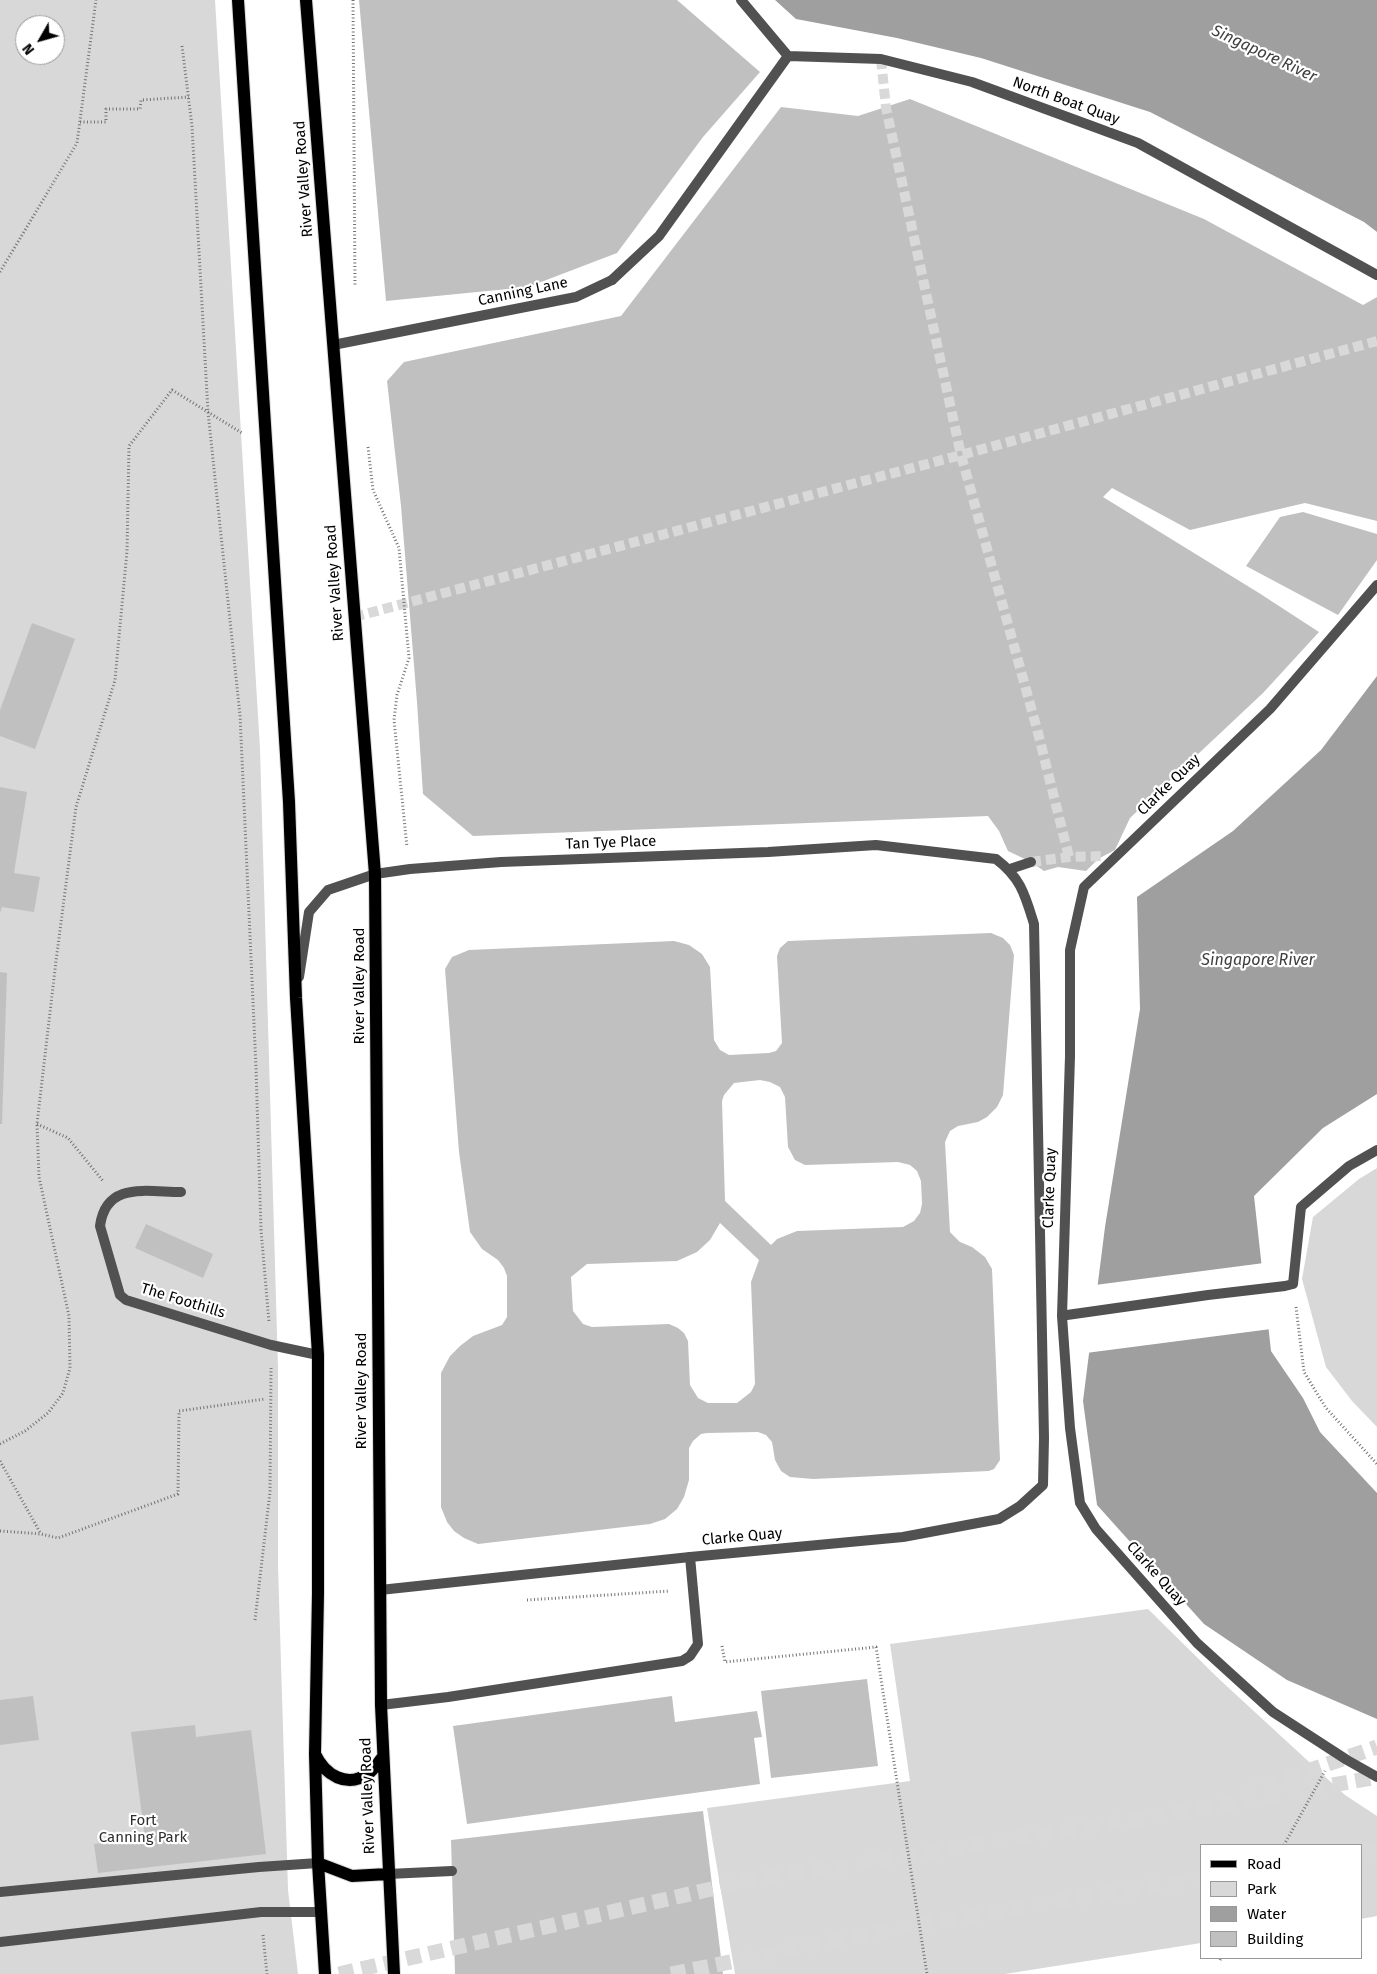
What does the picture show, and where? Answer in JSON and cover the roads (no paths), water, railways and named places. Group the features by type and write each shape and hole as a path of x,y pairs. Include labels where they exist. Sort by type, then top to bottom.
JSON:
{"main road":[{"path":"238,0 289,802 296,998 318,1355 318,1593 315,1754 318,1863 325,1974"},
{"name":"River Valley Road","path":"306,0 375,874 381,1705 382,1758 394,1974"},
{"path":"315,1754 329,1773 343,1780 356,1780 369,1773 382,1758"},
{"path":"318,1863 352,1876 388,1874"}],"street":[{"path":"741,0 788,56"},
{"name":"Canning Lane","path":"333,345 576,297 612,280 659,236 788,56"},
{"name":"North Boat Quay","path":"788,56 881,59 972,82 1129,140 1377,275"},
{"name":"Clarke Quay","path":"1377,585 1270,708 1084,887 1070,950 1070,1063 1062,1316 1070,1428 1080,1503 1096,1529 1198,1642 1273,1712 1335,1753 1377,1777"},
{"name":"Tan Tye Place","path":"296,998 308,912 328,890 375,874 410,869 501,862 768,852 876,845 996,859 1010,869"},
{"path":"1104,856 1117,855"},
{"path":"1010,869 1032,862"},
{"name":"Clarke Quay","path":"380,1590 690,1557 903,1538 999,1519 1020,1506 1043,1485 1044,1438 1034,924 1022,888 1010,869"},
{"path":"1067,1315 1289,1285 1301,1207 1349,1166 1377,1150"},
{"name":"The Foothills","path":"181,1192 125,1192 115,1197 107,1205 102,1215 100,1226 120,1295 126,1300 271,1345 318,1355"},
{"path":"381,1705 448,1697 535,1682 682,1661 690,1656 698,1644 690,1557"},
{"path":"0,1892 318,1863"},
{"path":"388,1874 452,1871"},
{"path":"0,1942 261,1912 321,1912"}],"water":[{"name":"Singapore River","path":"775,0 1377,0 1377,232 1364,222 1150,112 981,58 897,38 796,19"},
{"name":"Singapore River","path":"1377,676 1377,1094 1323,1128 1254,1196 1271,1351 1303,1398 1320,1432 1377,1493 1377,1719 1287,1680 1204,1624 1097,1505 1083,1401 1105,1227 1140,1009 1137,897 1233,831 1321,750"}],"tunnel":[{"path":"881,59 886,108 961,455 1037,729 1069,857"},
{"path":"354,617 961,455 1377,341"},
{"path":"1031,862 1069,857 1104,856"},
{"path":"1241,1794 1377,1747"},
{"path":"339,1974 751,1880 1194,1810 1377,1777"},
{"path":"1362,1852 1377,1849"},
{"path":"671,1974 909,1926 1200,1878"}],"park label":[{"name":"Fort Canning Park","path":"143,1830"}]}
